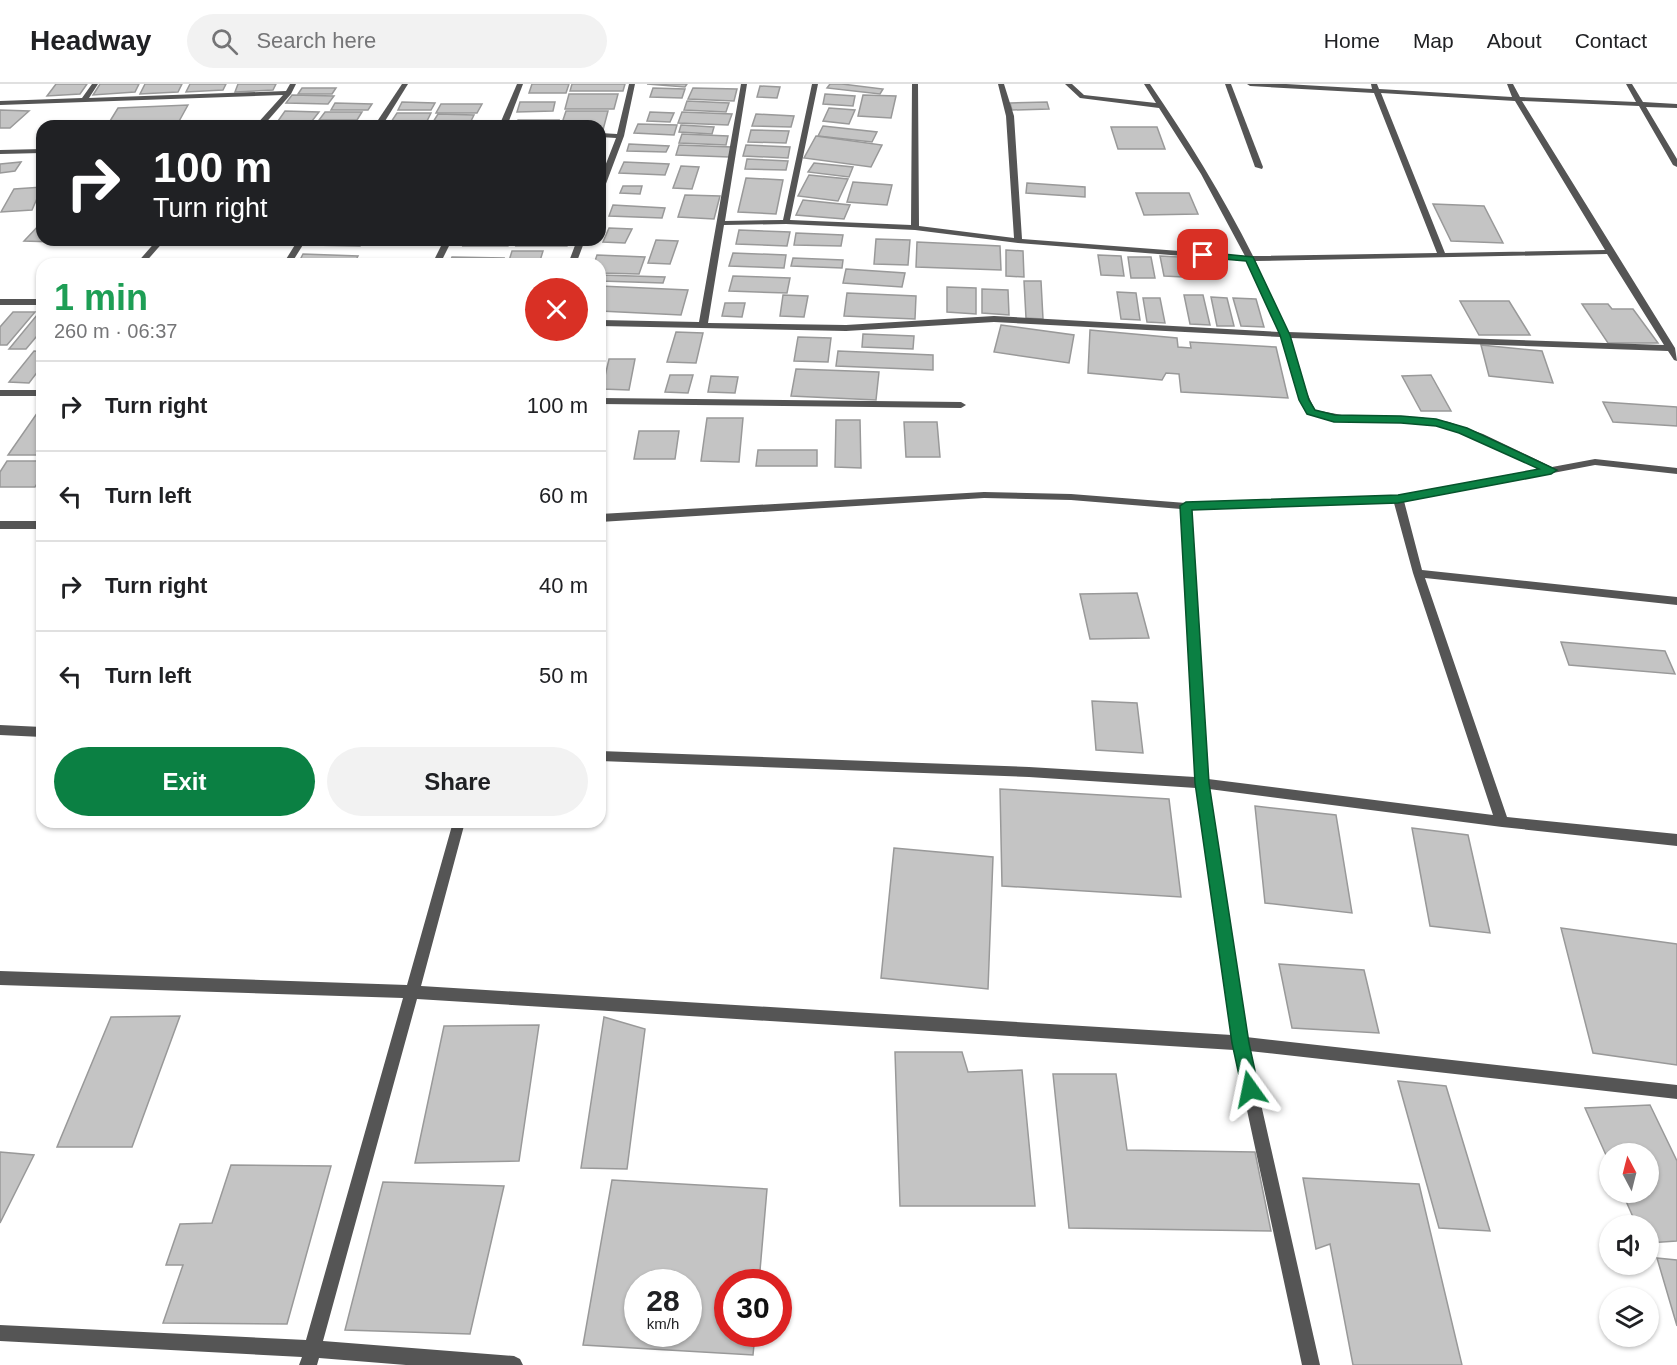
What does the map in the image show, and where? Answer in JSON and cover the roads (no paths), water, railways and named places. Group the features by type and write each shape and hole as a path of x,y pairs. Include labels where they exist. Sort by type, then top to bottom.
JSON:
{"street":[{"path":"84,100 95,84"},
{"path":"264,120 289,93 293,84"},
{"path":"382,120 405,84"},
{"path":"505,120 520,84"},
{"path":"606,173 620,136 632,84"},
{"path":"703,326 744,84"},
{"path":"786,222 815,84"},
{"path":"915,84 915,228"},
{"path":"1001,84 1010,117 1018,241"},
{"path":"1068,84 1082,97 1163,106"},
{"path":"1148,84 1212,187 1250,259 1285,335 1304,400 1311,412 1334,419 1401,419 1436,423 1463,431 1551,470"},
{"path":"1228,84 1259,167"},
{"path":"1250,84 1375,88 1517,99 1677,106"},
{"path":"1510,84 1610,252 1677,358"},
{"path":"1629,84 1677,165"},
{"path":"1375,88 1441,254"},
{"path":"0,102 289,93"},
{"path":"606,135 620,136"},
{"path":"0,152 36,151"},
{"path":"720,222 786,222 915,228 1018,241 1250,259 1610,252"},
{"path":"145,258 156,246"},
{"path":"0,302 36,302"},
{"path":"606,323 846,328 994,319 1285,335 1671,348"},
{"path":"0,393 36,393"},
{"path":"606,401 961,405"},
{"path":"606,518 984,495 1071,497 1186,506 1398,499 1595,462 1677,471"},
{"path":"1398,499 1418,573 1502,822"},
{"path":"1186,506 1202,783 1240,1043 1311,1365"},
{"path":"0,525 36,525"},
{"path":"1418,573 1677,601"},
{"path":"0,730 36,732"},
{"path":"606,756 1029,772 1202,783 1502,822 1677,840"},
{"path":"311,1357 457,828"},
{"path":"0,978 412,992 1240,1043 1677,1092"},
{"path":"0,1333 311,1357 514,1365"}]}
